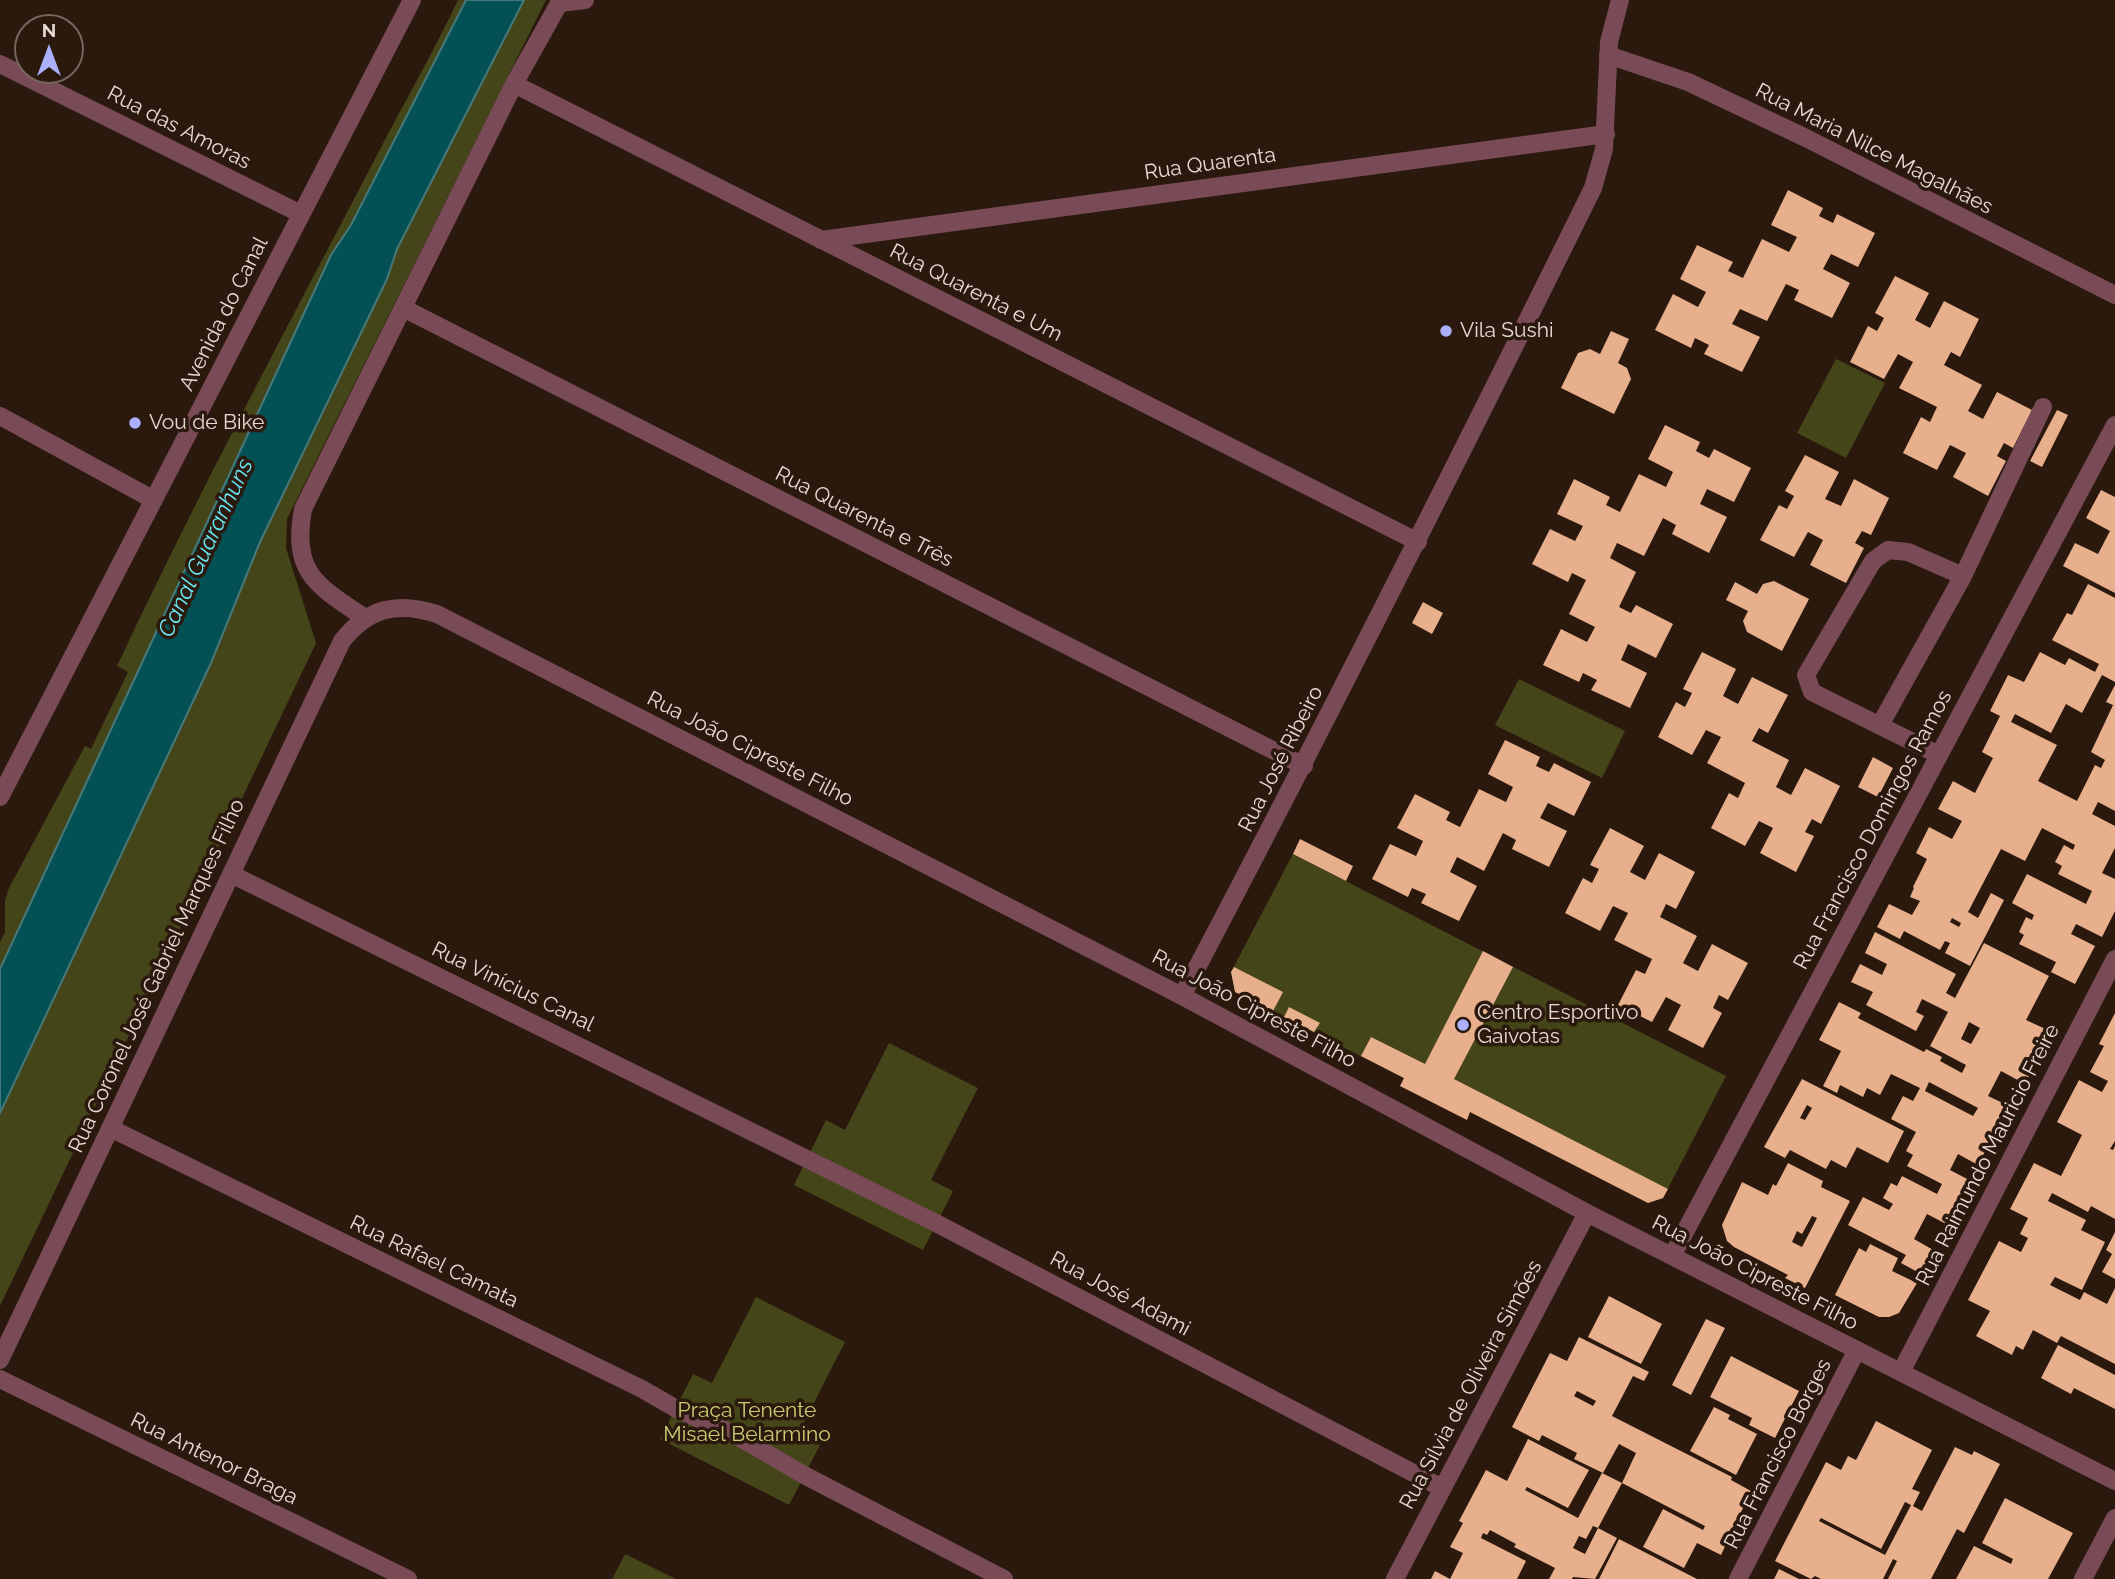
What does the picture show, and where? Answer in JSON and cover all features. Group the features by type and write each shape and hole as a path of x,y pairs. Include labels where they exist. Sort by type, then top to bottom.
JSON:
{"street":[{"name":"Avenida do Canal","path":"0,797 5,776 154,500 412,0"},
{"path":"365,618 318,586 307,569 299,530 303,509 514,84 560,1 585,0"},
{"path":"1608,55 1611,30 1620,0"},
{"name":"Rua José Ribeiro","path":"1182,996 1304,766 1418,542 1593,188 1605,149 1608,55"},
{"name":"Rua Maria Nilce Magalhães","path":"1608,55 1688,82 1806,138 2115,295"},
{"name":"Rua das Amoras","path":"0,64 301,215"},
{"name":"Rua Quarenta e Um","path":"514,84 1418,542"},
{"name":"Rua Quarenta","path":"821,240 1606,134"},
{"name":"Rua Quarenta e Três","path":"403,308 1304,766"},
{"path":"1880,725 1963,576 2043,407"},
{"path":"0,416 154,500"},
{"name":"Rua Francisco Domingos Ramos","path":"1672,1256 2115,425"},
{"path":"1939,755 1811,692 1806,675 1874,561 1888,550 1908,552 1963,576"},
{"name":"Rua João Cipreste Filho","path":"365,618 399,607 418,608 437,614 1182,996 1587,1213 2115,1481"},
{"name":"Rua Coronel José Gabriel Marques Filho","path":"0,1360 342,641 352,628 365,618"},
{"name":"Rua Vinícius Canal","path":"231,874 775,1142"},
{"name":"Rua Raimundo Mauricio Freire","path":"1901,1372 2115,959"},
{"name":"Rua Rafael Camata","path":"110,1128 642,1389 675,1408 737,1436 842,1495 1004,1579"},
{"name":"Rua José Adami","path":"775,1142 1442,1488"},
{"name":"Rua Sílvia de Oliveira Simões","path":"1395,1579 1587,1213"},
{"name":"Rua Francisco Borges","path":"1738,1579 1857,1350"},
{"name":"Rua Antenor Braga","path":"0,1379 408,1579"},
{"path":"2083,1579 2115,1518"}],"green space":[{"path":"458,0 466,0 351,225 331,255 0,969 0,942 5,932 5,901 9,888 85,746 91,749 128,672 117,666 179,537"},
{"path":"524,0 546,0 287,519 286,548 316,643 0,1306 0,1113 211,663 260,542 387,279 397,249"},
{"path":"1836,359 1885,383 1846,458 1797,433"},
{"path":"1519,679 1625,731 1602,778 1495,725"},
{"name":"Centro Esportivo Gaivotas","path":"1293,854 1726,1076 1663,1198 1648,1203 1235,992 1231,972"},
{"path":"889,1043 978,1088 931,1180 953,1191 923,1250 794,1185 826,1120 845,1130"},
{"name":"Praça Tenente Misael Belarmino","path":"756,1297 845,1342 798,1434 820,1445 789,1505 660,1439 693,1374 712,1383"},
{"path":"625,1554 670,1576 676,1579 612,1579"}],"water":[{"name":"Canal Guaranhuns","path":"466,0 524,0 397,249 387,279 260,542 211,663 0,1113 0,969 331,255 351,225"}],"building":[{"path":"1788,190 1823,208 1819,216 1833,223 1837,214 1875,233 1858,267 1831,254 1823,269 1850,283 1832,318 1794,300 1799,290 1786,284 1767,321 1740,309 1732,324 1760,337 1742,372 1704,354 1709,345 1695,338 1691,348 1655,330 1673,294 1698,307 1706,292 1680,279 1697,245 1733,262 1728,271 1743,278 1762,239 1789,252 1797,237 1771,225"},
{"path":"1895,276 1929,293 1915,320 1930,328 1944,301 1979,319 1960,357 1951,352 1944,365 1982,385 1968,411 1983,419 1997,392 2032,410 2013,448 2004,443 1997,456 2006,461 1988,496 1953,477 1966,453 1950,445 1937,470 1903,453 1921,417 1930,422 1937,407 1899,388 1913,362 1898,354 1884,379 1850,362 1868,326 1877,331 1884,318 1875,313"},
{"path":"1611,331 1629,339 1618,363 1627,368 1631,379 1614,414 1561,388 1578,353 1590,349 1600,354"},
{"path":"2057,410 2068,415 2042,467 2030,461"},
{"path":"1665,425 1700,442 1696,451 1709,458 1714,449 1751,468 1734,502 1707,489 1700,504 1727,517 1709,553 1672,534 1676,525 1663,518 1644,556 1617,543 1610,558 1636,572 1619,607 1631,613 1636,605 1673,624 1656,658 1628,644 1621,660 1647,673 1630,708 1591,690 1597,680 1583,673 1579,682 1543,665 1561,629 1587,642 1595,627 1569,614 1586,580 1572,573 1568,582 1532,564 1550,529 1575,541 1583,526 1557,514 1574,479 1610,497 1606,505 1620,512 1639,474 1666,487 1673,472 1648,459"},
{"path":"1805,455 1839,472 1825,499 1841,506 1854,479 1889,498 1871,535 1862,531 1855,543 1864,548 1846,583 1810,565 1823,540 1808,532 1794,557 1760,540 1779,505 1787,509 1794,496 1785,491"},
{"path":"2101,490 2115,497 2115,593 2063,566 2075,543 2098,554 2110,531 2086,518"},
{"path":"1774,581 1809,599 1782,651 1747,632 1743,621 1748,611 1726,600 1735,582 1757,594 1763,584"},
{"path":"2088,584 2115,598 2115,682 2102,675 2082,713 2066,704 2051,733 2015,714 2011,722 2057,745 2038,781 2077,801 2095,765 2101,768 2105,760 2091,752 2113,705 2106,702 2115,685 2115,811 2098,802 2092,814 2115,826 2115,848 2102,873 2115,879 2115,911 2102,937 2076,924 2071,934 2095,946 2075,984 2051,972 2056,962 2019,944 2024,935 2019,932 2026,917 2032,920 2034,915 2012,903 2027,874 2086,904 2092,891 2058,874 2062,866 2055,862 2064,845 2073,850 2075,845 2042,828 2025,861 2001,849 1968,912 1978,918 1991,893 2004,900 1970,966 1945,953 1950,943 1945,941 1940,950 1904,931 1900,939 1877,927 1889,904 1912,915 1920,901 1910,897 1927,859 1916,853 1929,827 1952,839 1962,821 1938,809 1953,781 1975,793 1993,758 1982,752 2000,716 1990,711 2008,675 2024,682 2040,652 2065,665 2069,658 2095,672 2099,664 2052,640 2067,613 2072,615","holes":["1952,918 1961,923 1959,927 1950,922"]},
{"path":"1423,602 1443,613 1432,634 1412,623"},
{"path":"1702,652 1736,669 1723,696 1738,704 1752,677 1788,695 1768,733 1759,728 1752,741 1789,760 1776,787 1791,795 1805,768 1840,786 1821,824 1812,819 1805,832 1814,836 1796,872 1760,853 1773,828 1759,821 1745,846 1711,828 1729,793 1738,798 1745,783 1707,763 1721,737 1706,730 1692,755 1658,737 1676,702 1685,707 1692,693 1683,689"},
{"path":"1505,740 1540,757 1536,766 1549,772 1554,763 1591,782 1574,816 1548,803 1540,818 1567,831 1549,867 1512,849 1516,840 1503,833 1484,871 1457,857 1450,872 1477,886 1459,921 1421,903 1426,894 1412,888 1408,897 1372,879 1390,844 1416,856 1423,841 1397,828 1415,794 1450,812 1446,820 1460,827 1479,789 1506,802 1513,787 1488,774"},
{"path":"1873,757 1893,768 1878,797 1858,787"},
{"path":"1610,828 1644,846 1630,872 1645,880 1659,853 1695,872 1676,909 1666,904 1660,917 1697,936 1683,963 1698,971 1712,944 1748,963 1728,1000 1719,995 1713,1008 1722,1013 1703,1048 1668,1030 1681,1005 1666,997 1652,1022 1618,1005 1636,970 1645,974 1652,959 1614,940 1628,913 1613,906 1600,931 1565,913 1583,878 1592,883 1599,869 1590,865"},
{"path":"1300,839 1353,866 1346,881 1293,854"},
{"path":"1875,932 1956,974 1946,993 1955,998 1984,943 2049,976 2026,1020 2052,1032 2025,1084 2001,1071 1988,1096 2009,1106 1978,1165 1958,1154 1950,1170 1973,1182 1950,1226 1927,1214 1914,1239 1935,1251 1923,1275 1901,1263 1906,1255 1848,1225 1863,1197 1889,1210 1893,1204 1883,1198 1891,1183 1897,1186 1902,1176 1937,1194 1942,1184 1907,1166 1913,1155 1906,1151 1916,1132 1891,1119 1903,1096 1913,1101 1920,1088 1891,1074 1880,1095 1867,1088 1863,1097 1840,1085 1837,1093 1823,1086 1841,1051 1819,1040 1839,1002 1861,1013 1858,1018 1924,1052 1926,1049 1942,1057 1940,1061 1962,1073 1966,1065 1930,1046 1948,1012 1922,999 1916,1012 1924,1016 1916,1031 1866,1005 1873,992 1851,982 1860,964 1882,975 1887,964 1865,953","holes":["1969,1022 1980,1028 1971,1044 1961,1039","1929,1082 1978,1108 1973,1116 1925,1091"]},
{"path":"1483,951 1513,967 1454,1079 1668,1189 1663,1198 1648,1203 1470,1112 1467,1120 1400,1086 1404,1078 1361,1056 1371,1037 1425,1064"},
{"path":"1234,967 1283,992 1273,1011 1235,992 1231,972"},
{"path":"1289,1007 1320,1023 1314,1032 1284,1017"},
{"path":"2115,1013 2115,1141 2110,1149 2113,1150 2115,1146 2115,1219 2091,1206 2088,1212 2052,1193 2048,1201 2086,1220 2081,1230 2105,1242 2082,1290 2055,1277 2050,1285 2080,1300 2084,1292 2107,1304 2115,1288 2115,1364 2061,1336 2057,1343 2033,1330 2023,1350 2016,1346 2012,1355 1976,1336 1990,1311 1968,1300 1999,1241 2021,1252 2028,1238 2020,1234 2028,1218 2010,1209 2034,1163 2061,1176 2082,1135 2057,1122 2079,1080 2102,1092 2108,1081 2090,1072 2104,1046 2099,1044"},
{"path":"1802,1079 1904,1131 1888,1163 1857,1147 1846,1168 1831,1160 1826,1169 1790,1150 1785,1158 1764,1147","holes":["1807,1105 1812,1108 1805,1120 1800,1118"]},
{"path":"1788,1163 1823,1181 1821,1187 1850,1201 1805,1288 1785,1278 1788,1275 1734,1247 1727,1241 1722,1225 1742,1182 1768,1195 1773,1184 1776,1186","holes":["1812,1216 1817,1218 1802,1247 1792,1242 1797,1231 1802,1234"]},
{"path":"2115,1232 2115,1279 2102,1272 2112,1254 2106,1250"},
{"path":"1870,1244 1898,1258 1892,1271 1917,1283 1899,1313 1889,1317 1879,1317 1835,1295 1859,1248 1866,1252"},
{"path":"1609,1296 1662,1324 1641,1364 1588,1337"},
{"path":"1706,1319 1725,1328 1691,1395 1672,1385"},
{"path":"1579,1337 1649,1372 1644,1381 1633,1376 1612,1416 1732,1477 1731,1480 1751,1491 1721,1555 1697,1543 1684,1568 1643,1547 1663,1509 1703,1530 1705,1526 1622,1483 1636,1453 1619,1444 1603,1473 1574,1459 1577,1453 1542,1435 1539,1441 1512,1427 1550,1353 1567,1361","holes":["1577,1391 1596,1401 1593,1406 1574,1396"]},
{"path":"2058,1345 2115,1375 2115,1409 2074,1388 2071,1394 2041,1378"},
{"path":"1731,1356 1799,1391 1775,1438 1749,1425 1752,1418 1710,1397"},
{"path":"1714,1407 1730,1415 1728,1419 1757,1434 1736,1475 1690,1451"},
{"path":"1876,1421 1932,1450 1912,1489 1920,1492 1913,1506 1911,1505 1922,1511 1955,1447 1972,1455 1974,1451 2000,1464 1964,1533 1957,1529 1931,1579 1888,1579 1897,1561 1893,1559 1883,1579 1821,1579 1815,1576 1811,1579 1775,1561 1826,1462 1841,1470 1848,1456 1856,1460","holes":["1905,1502 1911,1505 1885,1555 1819,1521 1821,1518 1881,1549"]},
{"path":"1528,1439 1589,1470 1568,1508 1527,1487 1525,1490 1578,1518 1602,1473 1622,1483 1598,1528 1617,1538 1595,1579 1549,1579 1555,1568 1514,1547 1516,1544 1490,1530 1487,1535 1483,1533 1481,1538 1526,1561 1517,1579 1450,1579 1463,1553 1450,1547 1463,1523 1459,1521 1486,1470 1507,1481","holes":["1593,1526 1598,1528 1585,1554 1573,1548 1579,1536 1586,1539"]},
{"path":"2005,1498 2073,1533 2048,1579 1956,1579 1974,1546 2011,1564 2013,1559 1982,1543"},
{"path":"1619,1539 1697,1579 1599,1579"},
{"path":"1779,1569 1799,1579 1774,1579"},
{"path":"1435,1571 1450,1579 1431,1579"}],"place":[{"name":"Vila Sushi","path":"1446,331"},
{"name":"Vou de Bike","path":"135,423"},
{"name":"Centro Esportivo Gaivotas","path":"1463,1025"}]}
